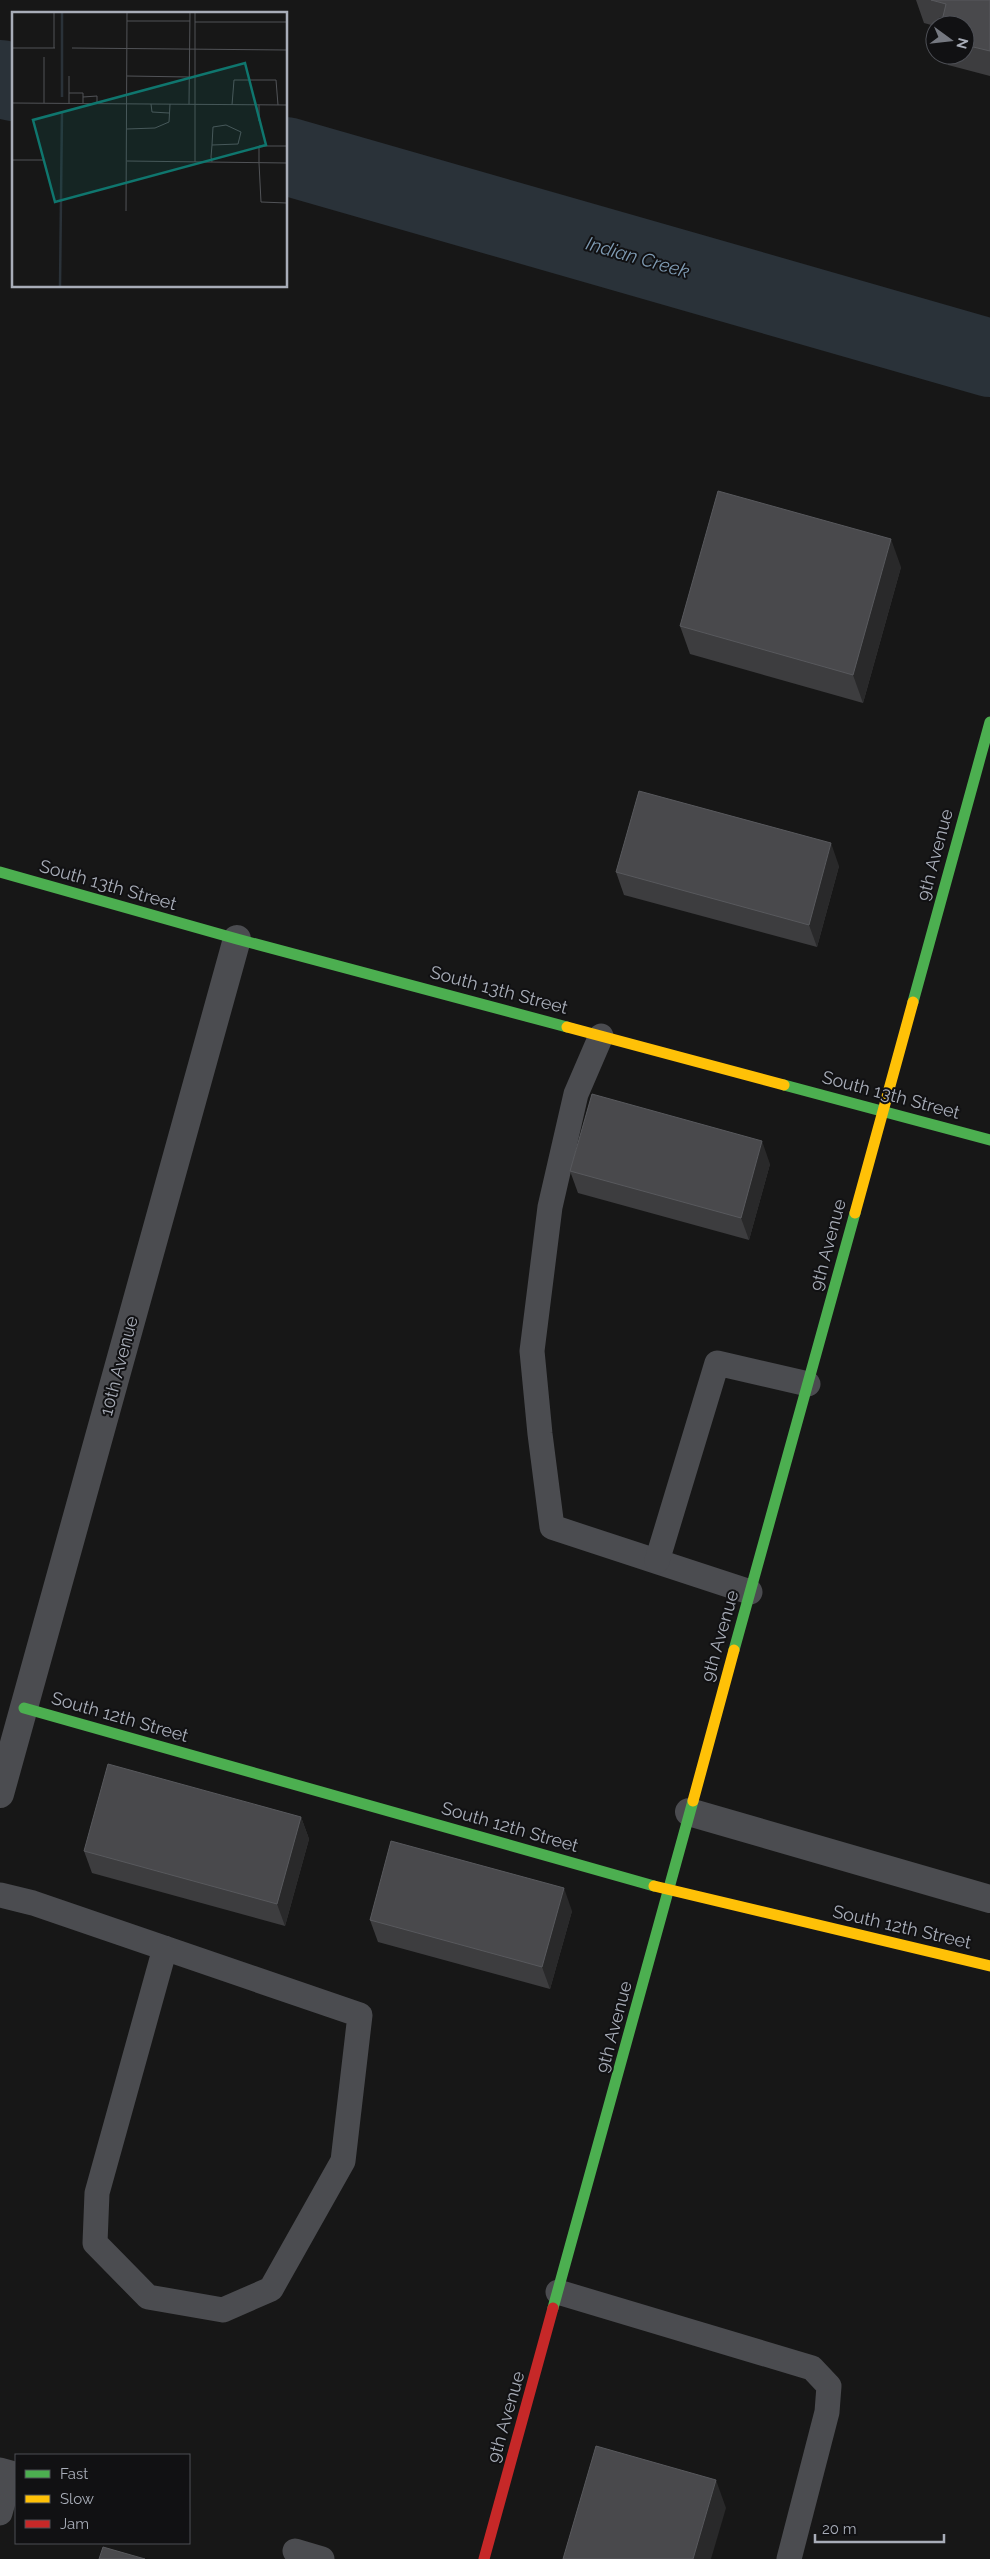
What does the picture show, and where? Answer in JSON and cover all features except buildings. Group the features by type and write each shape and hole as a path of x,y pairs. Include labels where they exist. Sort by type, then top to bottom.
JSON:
{"street":[{"name":"9th Avenue","path":"484,2559 670,1890 689,1812 883,1110 984,770 990,722"},
{"name":"South 13th Street","path":"0,872 237,939 990,1140"},
{"name":"10th Avenue","path":"0,1794 237,939"},
{"name":"South 12th Street","path":"24,1708 670,1890 990,1966"},
{"path":"689,1812 990,1899"}],"lane":[{"path":"602,1036 576,1094 550,1207 532,1352 552,1527 750,1592"},
{"path":"657,1561 717,1363 808,1384"},
{"path":"0,1895 33,1903 165,1948 360,2015 343,2161 271,2289 223,2310 148,2297 95,2243 96,2193 165,1948"},
{"path":"558,2292 812,2368 829,2386 827,2412 789,2559"},
{"path":"0,2513 6,2472"},
{"path":"295,2551 322,2559"}],"waterway":[{"name":"Indian Creek","path":"0,79 12,82"},
{"name":"Indian Creek","path":"288,157 990,358"}],"traffic: fast":[{"path":"913,1002 990,722"},
{"path":"0,872 237,939 567,1027"},
{"path":"784,1085 990,1140"},
{"path":"734,1650 855,1213"},
{"path":"24,1708 654,1886"},
{"path":"553,2308 693,1801"}],"traffic: slow":[{"path":"855,1213 913,1002"},
{"path":"567,1027 784,1085"},
{"path":"693,1801 734,1650"},
{"path":"654,1886 990,1966"}],"traffic: jam":[{"path":"484,2559 553,2308"}]}
